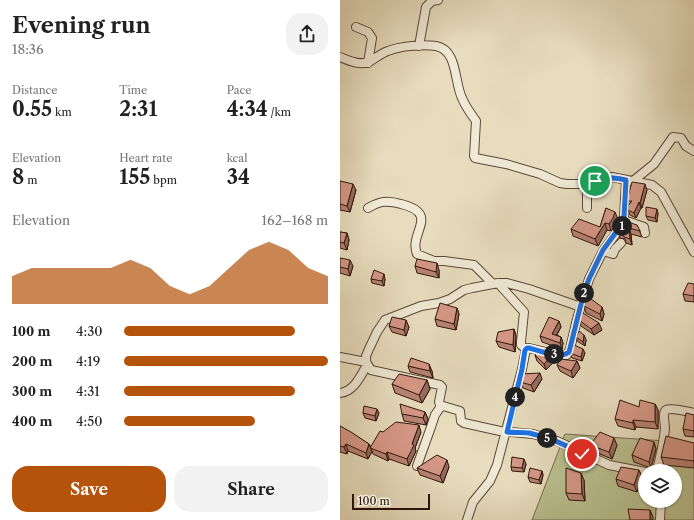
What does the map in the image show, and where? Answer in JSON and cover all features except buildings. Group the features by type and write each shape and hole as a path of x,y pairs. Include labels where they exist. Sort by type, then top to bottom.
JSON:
{"street":[{"path":"419,46 426,7 432,1 438,0"},
{"path":"356,27 368,32 372,38 368,63"},
{"path":"340,57 355,62 368,63 386,51 419,46 440,47 446,51 450,57 462,98 476,121 474,156 476,158 506,164 540,174 560,183 572,185 584,184 604,178 652,185 661,192 694,252"},
{"path":"368,208 383,201 400,203 416,209 420,214 421,223 415,248 417,254 434,261 451,261 474,265 496,284 524,312 522,345 526,349 529,348 562,356 567,354 570,350 580,306 589,279 603,250 620,229 624,220 630,181 654,164 674,137 681,138 686,146 694,151"},
{"path":"584,184 588,191 587,208"},
{"path":"642,186 652,185"},
{"path":"624,220 644,227 645,233"},
{"path":"603,250 613,254 621,243"},
{"path":"441,406 439,402 442,387 440,385 371,370 367,363 366,356 381,324 385,320 421,306 440,303 450,299 464,290 496,284 520,286 580,306"},
{"path":"467,520 474,502 490,481 494,473 507,432 526,349"},
{"path":"340,357 367,363"},
{"path":"340,393 346,393 352,388 367,363"},
{"path":"441,406 460,411 461,421 464,423 494,430 528,433 544,437 609,465 638,471"},
{"path":"416,466 435,415 441,406"},
{"path":"658,464 664,432 665,411 668,409 694,413"},
{"path":"660,520 661,508"}],"green space":[{"path":"565,434 694,443 694,520 532,520"}],"route":[{"path":"582,454 569,446 544,437 523,432 507,432 525,350 529,348 562,356 569,352 583,296 593,269 603,250 620,229 622,224 624,217 626,180 604,178 595,181"}]}
